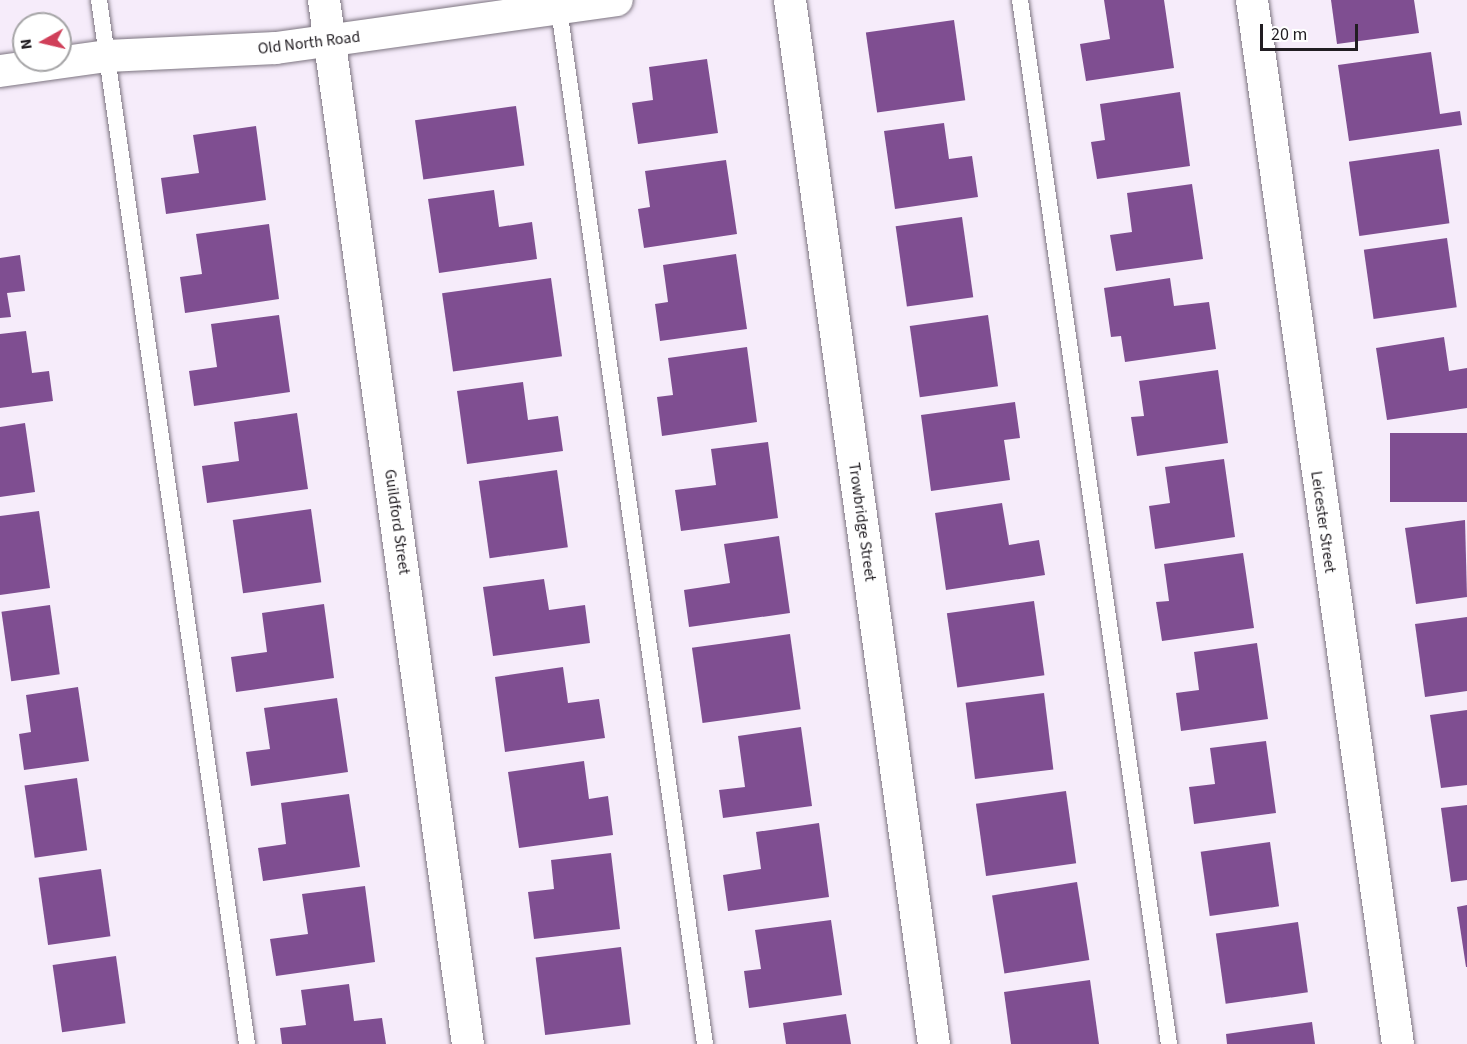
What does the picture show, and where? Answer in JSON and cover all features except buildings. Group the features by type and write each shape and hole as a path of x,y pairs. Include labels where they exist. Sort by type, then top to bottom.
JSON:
{"street":[{"name":"Guildford Street","path":"324,0 468,1044"},
{"name":"Old North Road","path":"0,72 107,56 227,53 331,41 558,4 617,0"},
{"name":"Trowbridge Street","path":"790,0 934,1044"},
{"name":"Leicester Street","path":"1252,0 1398,1044"}],"lane":[{"path":"99,0 247,1044"},
{"path":"1020,0 1169,1044"},
{"path":"558,4 705,1044"}]}
